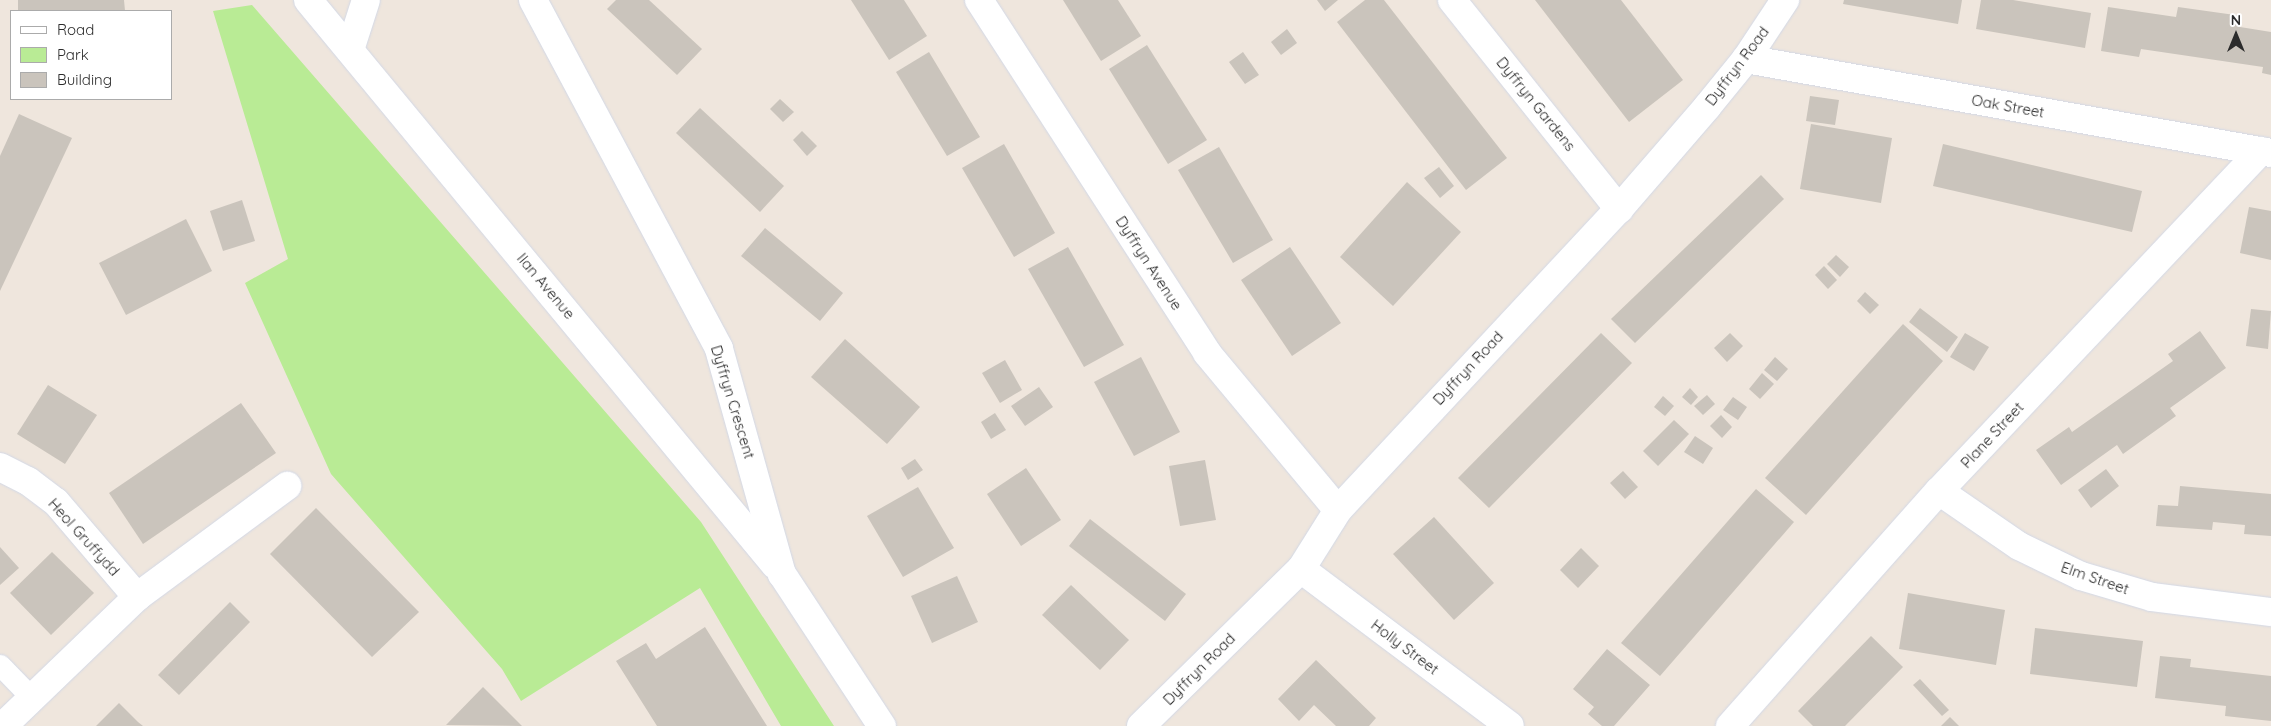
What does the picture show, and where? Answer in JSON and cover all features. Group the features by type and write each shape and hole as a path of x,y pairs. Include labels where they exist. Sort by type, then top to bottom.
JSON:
{"street":[{"name":"Ilan Avenue","path":"308,0 782,574"},
{"path":"350,50 366,0"},
{"name":"Dyffryn Crescent","path":"533,0 719,349 782,574 882,726"},
{"name":"Dyffryn Avenue","path":"979,0 1207,353 1338,510"},
{"name":"Dyffryn Gardens","path":"1452,0 1619,209"},
{"name":"Dyffryn Road","path":"1141,726 1301,569 1338,510 1619,209 1746,59 1784,0"},
{"name":"Oak Street","path":"1746,59 2266,152"},
{"name":"Plane Street","path":"1730,726 1939,491 2266,152"},
{"name":"Heol Gruffydd","path":"0,467 28,481 56,502 137,598"},
{"path":"3,726 137,598 287,486"},
{"name":"Elm Street","path":"1939,491 2019,546 2081,576 2152,597 2271,612"},
{"name":"Holly Street","path":"1301,569 1510,726"}],"lane":[{"path":"0,665 32,698"}],"green space":[{"path":"252,5 701,522 834,726 781,726 700,588 521,701 502,669 331,474 245,283 288,259 213,11"}],"building":[{"path":"18,0 124,0 125,10 18,10"},
{"path":"616,0 649,0 702,49 677,75 607,9"},
{"path":"851,0 904,0 927,36 889,60"},
{"path":"1063,0 1118,0 1141,36 1101,61"},
{"path":"1317,0 1338,0 1325,11"},
{"path":"1365,0 1384,0 1507,158 1466,190 1337,22"},
{"path":"1535,0 1621,0 1683,80 1629,122"},
{"path":"1844,0 1962,0 1958,24 1843,4"},
{"path":"1981,0 2013,0 2091,13 2085,48 1976,29"},
{"path":"2108,7 2176,17 2178,7 2242,16 2240,27 2271,32 2271,75 2262,73 2263,67 2141,49 2139,57 2101,51"},
{"path":"1287,29 1297,43 1281,55 1271,42"},
{"path":"1147,45 1207,140 1168,164 1109,69"},
{"path":"929,52 980,137 947,156 896,72"},
{"path":"1243,52 1259,75 1245,84 1229,62"},
{"path":"1810,96 1839,100 1835,125 1806,121"},
{"path":"780,99 794,112 783,122 770,109"},
{"path":"700,108 784,186 760,212 676,133"},
{"path":"19,114 72,138 0,291 0,156"},
{"path":"1811,124 1892,138 1881,203 1800,189"},
{"path":"802,131 817,146 807,156 793,140"},
{"path":"1004,144 1055,233 1014,257 962,168"},
{"path":"1943,144 2142,191 2132,232 1933,186"},
{"path":"1219,147 1273,240 1233,263 1178,170"},
{"path":"1439,167 1454,186 1440,198 1424,178"},
{"path":"1761,175 1784,199 1635,343 1611,319"},
{"path":"1407,182 1461,232 1393,306 1340,257"},
{"path":"242,200 255,241 223,251 210,211"},
{"path":"2249,207 2271,211 2271,260 2240,253"},
{"path":"186,219 212,271 126,315 99,263"},
{"path":"765,228 843,293 820,321 741,256"},
{"path":"1068,247 1124,345 1084,367 1028,269"},
{"path":"1290,247 1341,323 1292,356 1241,280"},
{"path":"1836,255 1849,267 1840,277 1827,264"},
{"path":"1824,266 1837,280 1828,289 1815,275"},
{"path":"1865,292 1879,305 1870,314 1857,301"},
{"path":"1920,308 1958,337 1947,352 1909,322"},
{"path":"2251,309 2271,311 2268,349 2246,346"},
{"path":"1903,324 1943,361 1806,515 1765,478"},
{"path":"2200,331 2226,368 2170,408 2176,416 2123,454 2117,445 2061,485 2036,450 2069,427 2072,432 2173,361 2168,354"},
{"path":"1601,333 1632,363 1489,508 1458,478"},
{"path":"1730,333 1743,346 1727,362 1714,348"},
{"path":"1965,333 1989,347 1974,371 1950,357"},
{"path":"845,339 920,407 887,444 811,377"},
{"path":"1141,357 1180,432 1134,456 1094,382"},
{"path":"1775,357 1788,369 1777,381 1764,370"},
{"path":"1005,360 1022,390 1000,403 982,373"},
{"path":"1762,373 1774,384 1760,399 1749,389"},
{"path":"48,385 97,415 65,464 17,434"},
{"path":"1039,387 1053,407 1025,426 1011,406"},
{"path":"1690,388 1698,397 1691,405 1682,397"},
{"path":"1707,395 1715,404 1703,415 1694,406"},
{"path":"1663,396 1674,406 1665,416 1654,407"},
{"path":"1733,397 1747,407 1738,420 1723,410"},
{"path":"241,403 276,453 143,544 109,493"},
{"path":"995,413 1006,430 991,439 981,422"},
{"path":"1721,415 1732,427 1722,438 1710,426"},
{"path":"1674,420 1689,434 1658,466 1643,451"},
{"path":"1695,436 1713,448 1703,464 1684,452"},
{"path":"915,459 923,470 908,480 901,468"},
{"path":"1205,460 1216,520 1180,526 1169,466"},
{"path":"1026,468 1061,520 1021,546 987,494"},
{"path":"2106,469 2119,486 2091,508 2078,490"},
{"path":"1623,471 1638,487 1625,499 1610,483"},
{"path":"2180,486 2271,494 2271,536 2244,534 2245,525 2213,522 2212,530 2156,526 2158,505 2178,506"},
{"path":"918,487 954,548 903,577 867,516"},
{"path":"1756,489 1794,522 1660,676 1621,643"},
{"path":"316,508 419,612 372,657 270,554"},
{"path":"1434,517 1494,583 1454,620 1393,554"},
{"path":"1090,519 1186,594 1165,621 1069,546"},
{"path":"0,547 19,568 0,585"},
{"path":"1581,548 1599,566 1578,588 1560,570"},
{"path":"52,552 94,593 51,635 10,593"},
{"path":"957,576 978,622 932,643 911,596"},
{"path":"1071,585 1129,640 1100,670 1042,615"},
{"path":"1908,593 2005,610 1996,665 1899,649"},
{"path":"230,602 250,622 179,695 158,675"},
{"path":"705,627 767,726 657,726 616,661 646,643 656,659"},
{"path":"2035,628 2143,641 2137,687 2030,674"},
{"path":"1871,636 1903,667 1845,726 1813,726 1798,711"},
{"path":"1607,649 1650,685 1614,726 1602,726 1588,714 1594,707 1573,689"},
{"path":"2160,656 2191,659 2190,667 2271,676 2271,721 2225,716 2226,706 2155,698"},
{"path":"1316,660 1376,718 1369,726 1336,726 1314,705 1299,721 1278,699"},
{"path":"1920,679 1949,710 1942,716 1913,685"},
{"path":"483,687 522,726 446,725"},
{"path":"119,703 138,722 143,726 96,726"},
{"path":"1950,717 1959,726 1941,726"}]}
